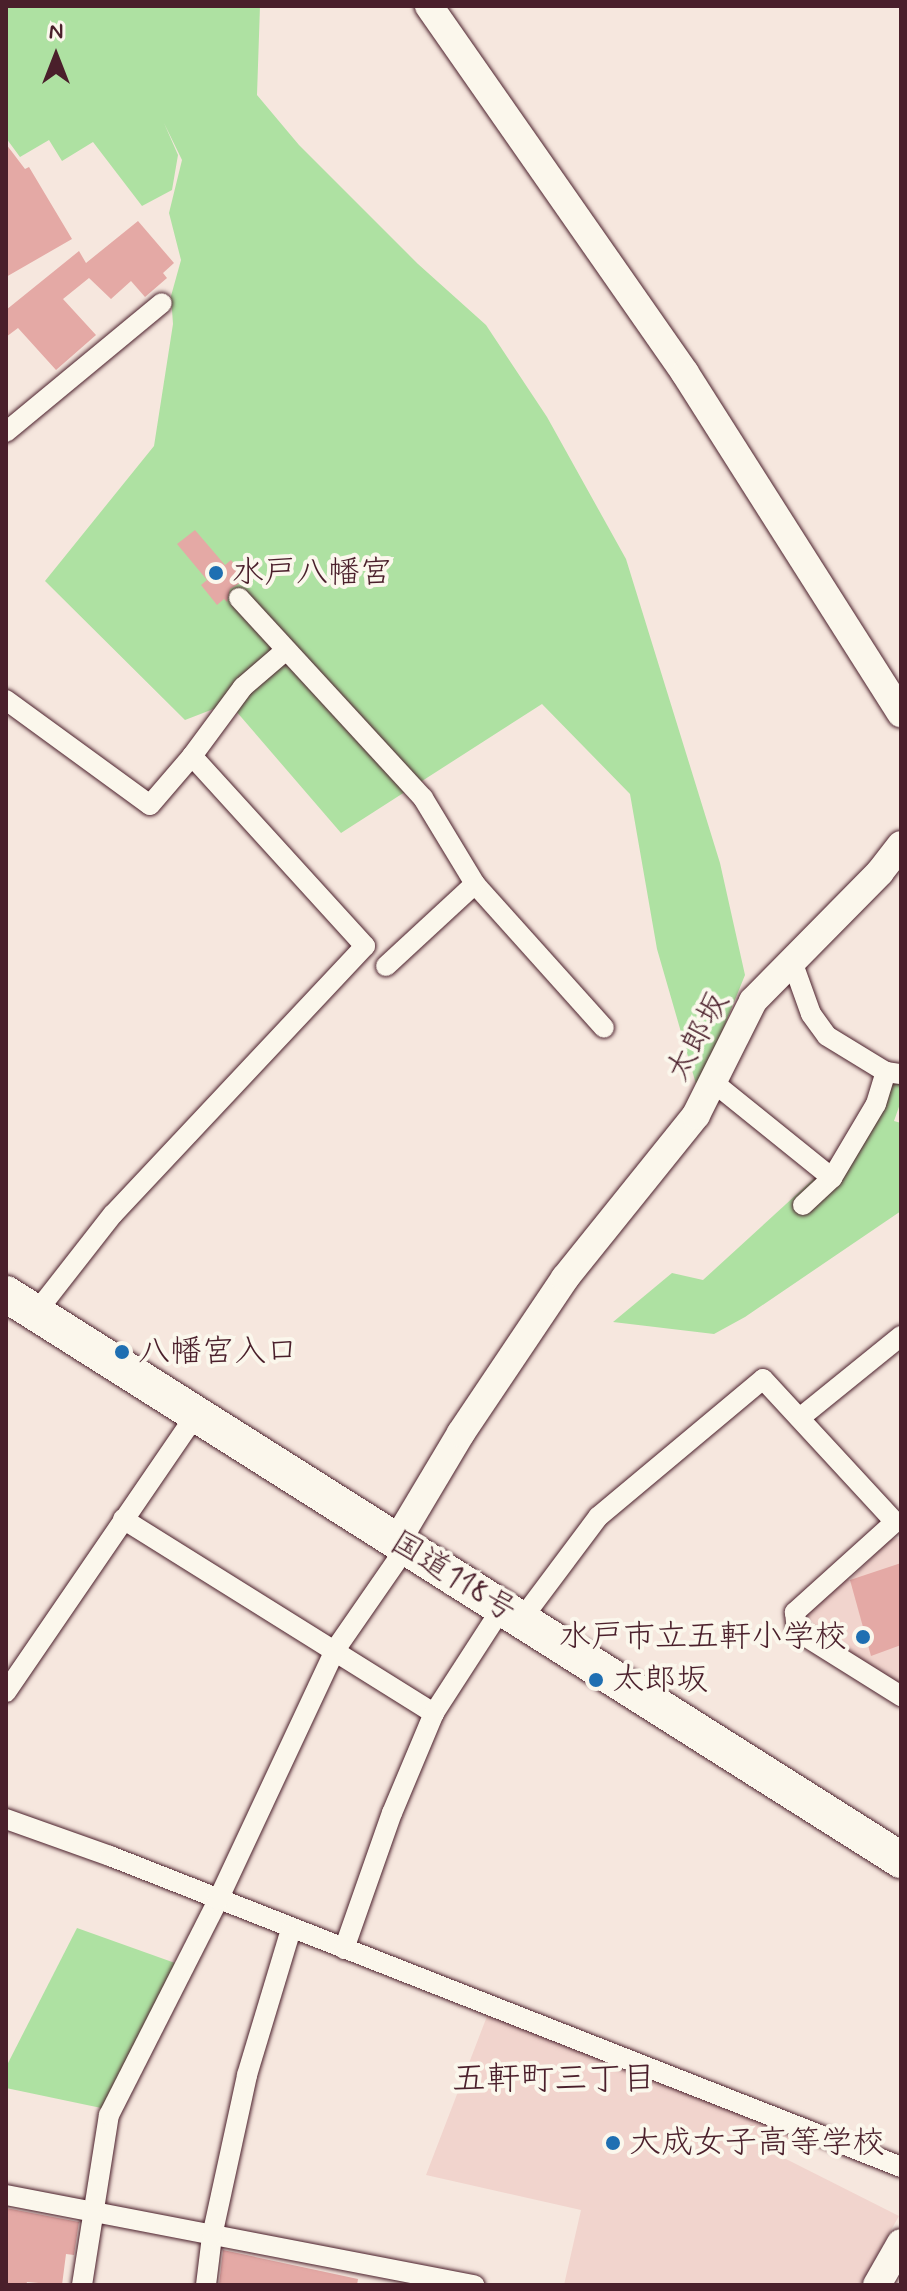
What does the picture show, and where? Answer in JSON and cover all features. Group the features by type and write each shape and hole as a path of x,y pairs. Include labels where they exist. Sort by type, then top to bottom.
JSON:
{"highway":[{"name":"国道118号","path":"21,1304 901,1860"}],"street":[{"path":"429,6 685,373 901,713"},
{"path":"6,432 162,303"},
{"path":"239,598 423,798 475,884 604,1028"},
{"path":"6,700 150,805 192,756 243,687 285,651"},
{"path":"21,1304 113,1214 365,946 192,756"},
{"name":"太郎坂","path":"401,1544 405,1527 461,1433 565,1278 696,1115 753,1001 880,872 901,845"},
{"path":"386,966 475,884"},
{"path":"792,961 811,1014 827,1036 894,1073 832,1178 803,1205"},
{"path":"713,1082 832,1178"},
{"path":"801,1417 901,1336"},
{"path":"344,1949 392,1813 434,1713 511,1614 598,1517 763,1379 895,1522 795,1612 797,1631 901,1696"},
{"path":"6,1692 195,1416"},
{"path":"123,1519 434,1713"},
{"path":"82,2285 109,2115 218,1900 335,1650 398,1559 401,1544"},
{"path":"6,1819 901,2167"},
{"path":"206,2285 212,2236 247,2075 291,1929"},
{"path":"6,2195 474,2285"},
{"path":"877,2285 899,2253"}],"shaded area":[{"name":"水戸市立五軒小学校","path":"901,1538 901,1690 846,1662 803,1611 832,1576 850,1580 890,1539"},
{"name":"大成女子高等学校","path":"489,2011 794,2129 782,2157 899,2216 860,2285 564,2285 581,2210 426,2175"}],"green space":[{"path":"6,6 260,6 257,95 299,145 418,264 486,325 547,417 626,559 720,863 745,975 698,1091 657,949 630,794 542,704 341,833 229,703 185,720 45,581 154,446 173,324 171,296 181,260 169,213 182,160 164,123 178,155 172,190 142,206 93,142 62,161 49,140 20,157 6,138"},
{"path":"887,1075 901,1078 901,1101 894,1121 901,1123 901,1211 745,1317 714,1334 613,1322 672,1273 703,1280 867,1130"},
{"path":"77,1928 175,1963 106,2109 6,2088 6,2067"}],"building":[{"path":"6,144 25,169 29,167 72,239 6,277"},
{"path":"138,221 174,263 163,273 167,278 145,297 131,281 111,299 89,278 63,299 96,335 56,370 18,328 6,337 6,310 79,251 86,263"},
{"path":"195,530 225,565 231,560 247,579 230,589 227,602 224,599 217,605 201,585 207,580 177,544"},
{"path":"901,1563 901,1645 871,1656 850,1580"},
{"path":"6,2208 79,2222 74,2255 66,2254 62,2285 27,2282 26,2285 6,2285"},
{"path":"223,2250 358,2279 357,2285 219,2285"}],"place":[{"name":"水戸八幡宮","path":"216,573"},
{"name":"八幡宮入口","path":"122,1352"},
{"name":"水戸市立五軒小学校","path":"863,1637"},
{"name":"太郎坂","path":"596,1680"},
{"name":"大成女子高等学校","path":"613,2143"}],"district":[{"name":"五軒町三丁目","path":"554,2080"}]}
